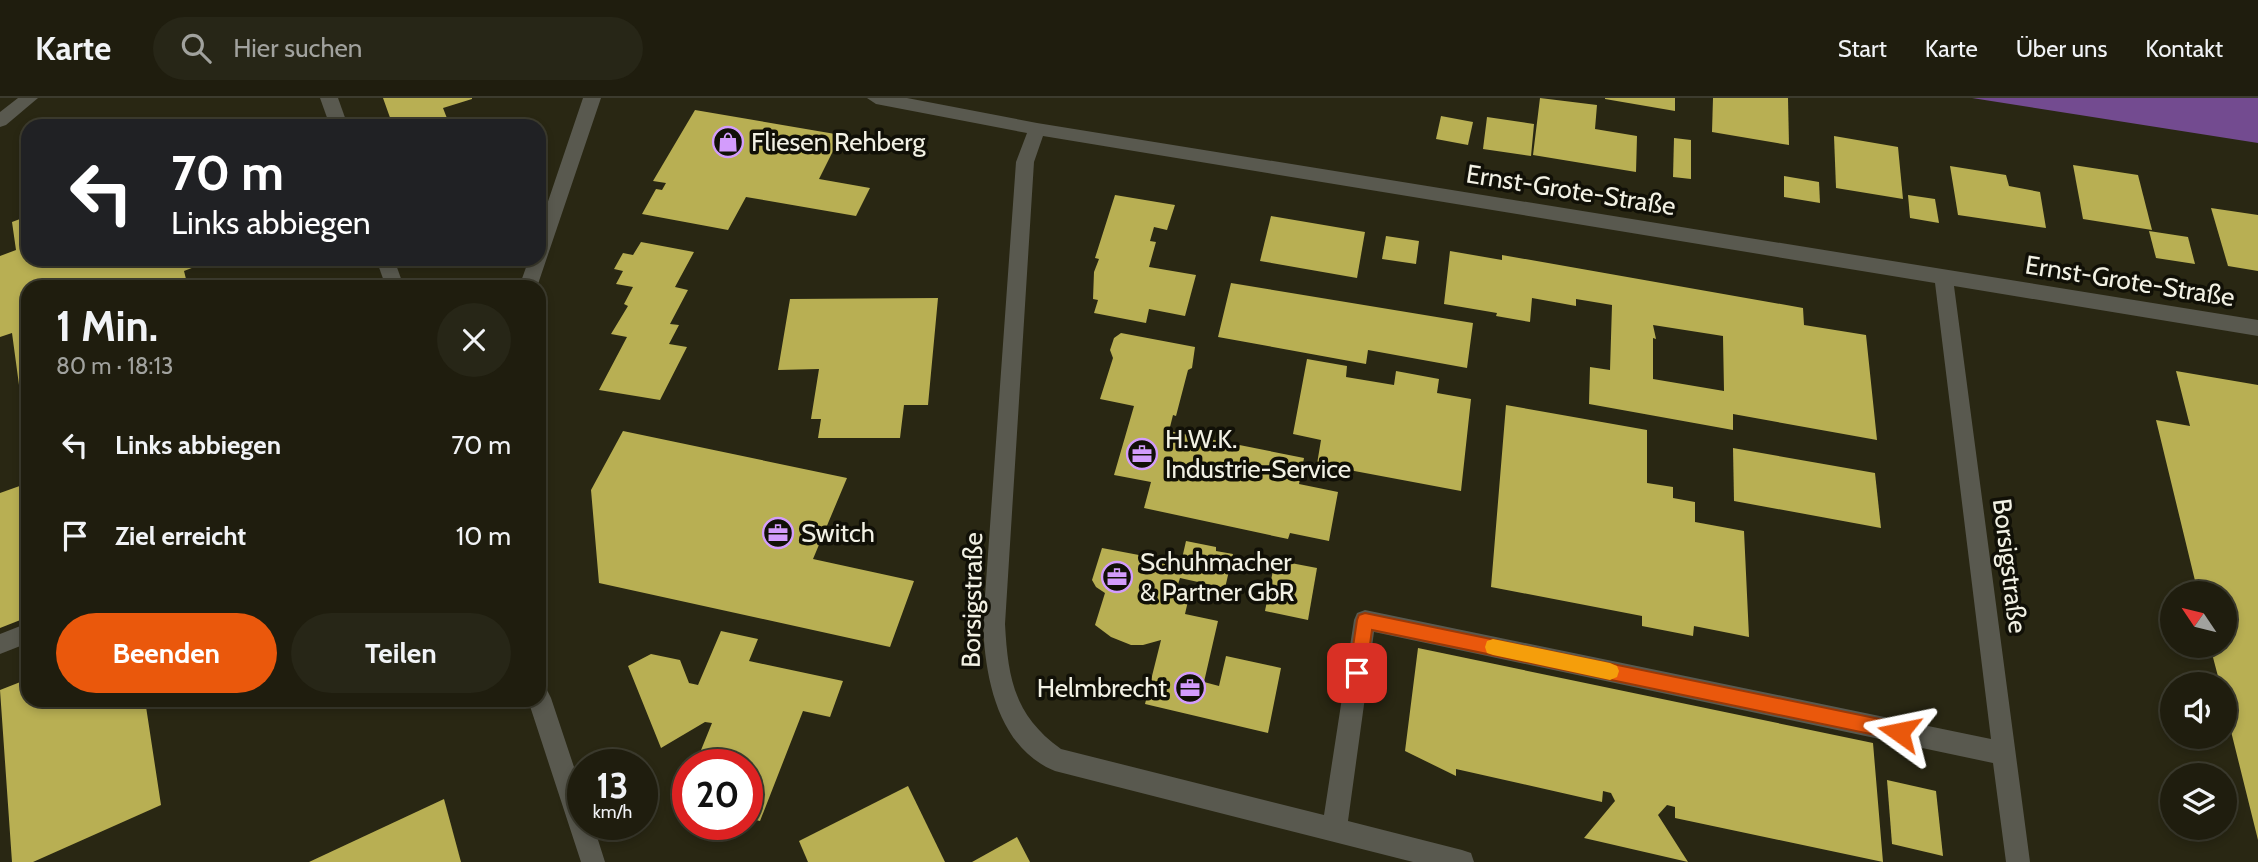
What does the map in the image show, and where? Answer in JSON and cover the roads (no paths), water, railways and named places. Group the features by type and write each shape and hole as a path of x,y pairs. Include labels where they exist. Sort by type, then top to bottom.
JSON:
{"street":[{"path":"0,121 29,98"},
{"path":"329,98 336,119"},
{"path":"546,233 592,98"},
{"name":"Ernst-Grote-Straße","path":"876,98 1037,129 2258,328"},
{"name":"Borsigstraße","path":"1037,129 1025,162 994,624 998,678 1006,701 1028,738 1036,747 1055,759 1462,862"},
{"name":"Borsigstraße","path":"1944,278 2018,862"},
{"path":"1334,830 1365,620 2006,754"},
{"path":"0,644 21,636"},
{"path":"542,707 593,862"}],"place":[{"name":"Fliesen Rehberg","path":"728,142"},
{"name":"H.W.K. Industrie-Service","path":"1142,454"},
{"name":"Switch","path":"778,533"},
{"name":"Schuhmacher & Partner GbR","path":"1117,577"},
{"name":"Helmbrecht","path":"1190,688"}]}
